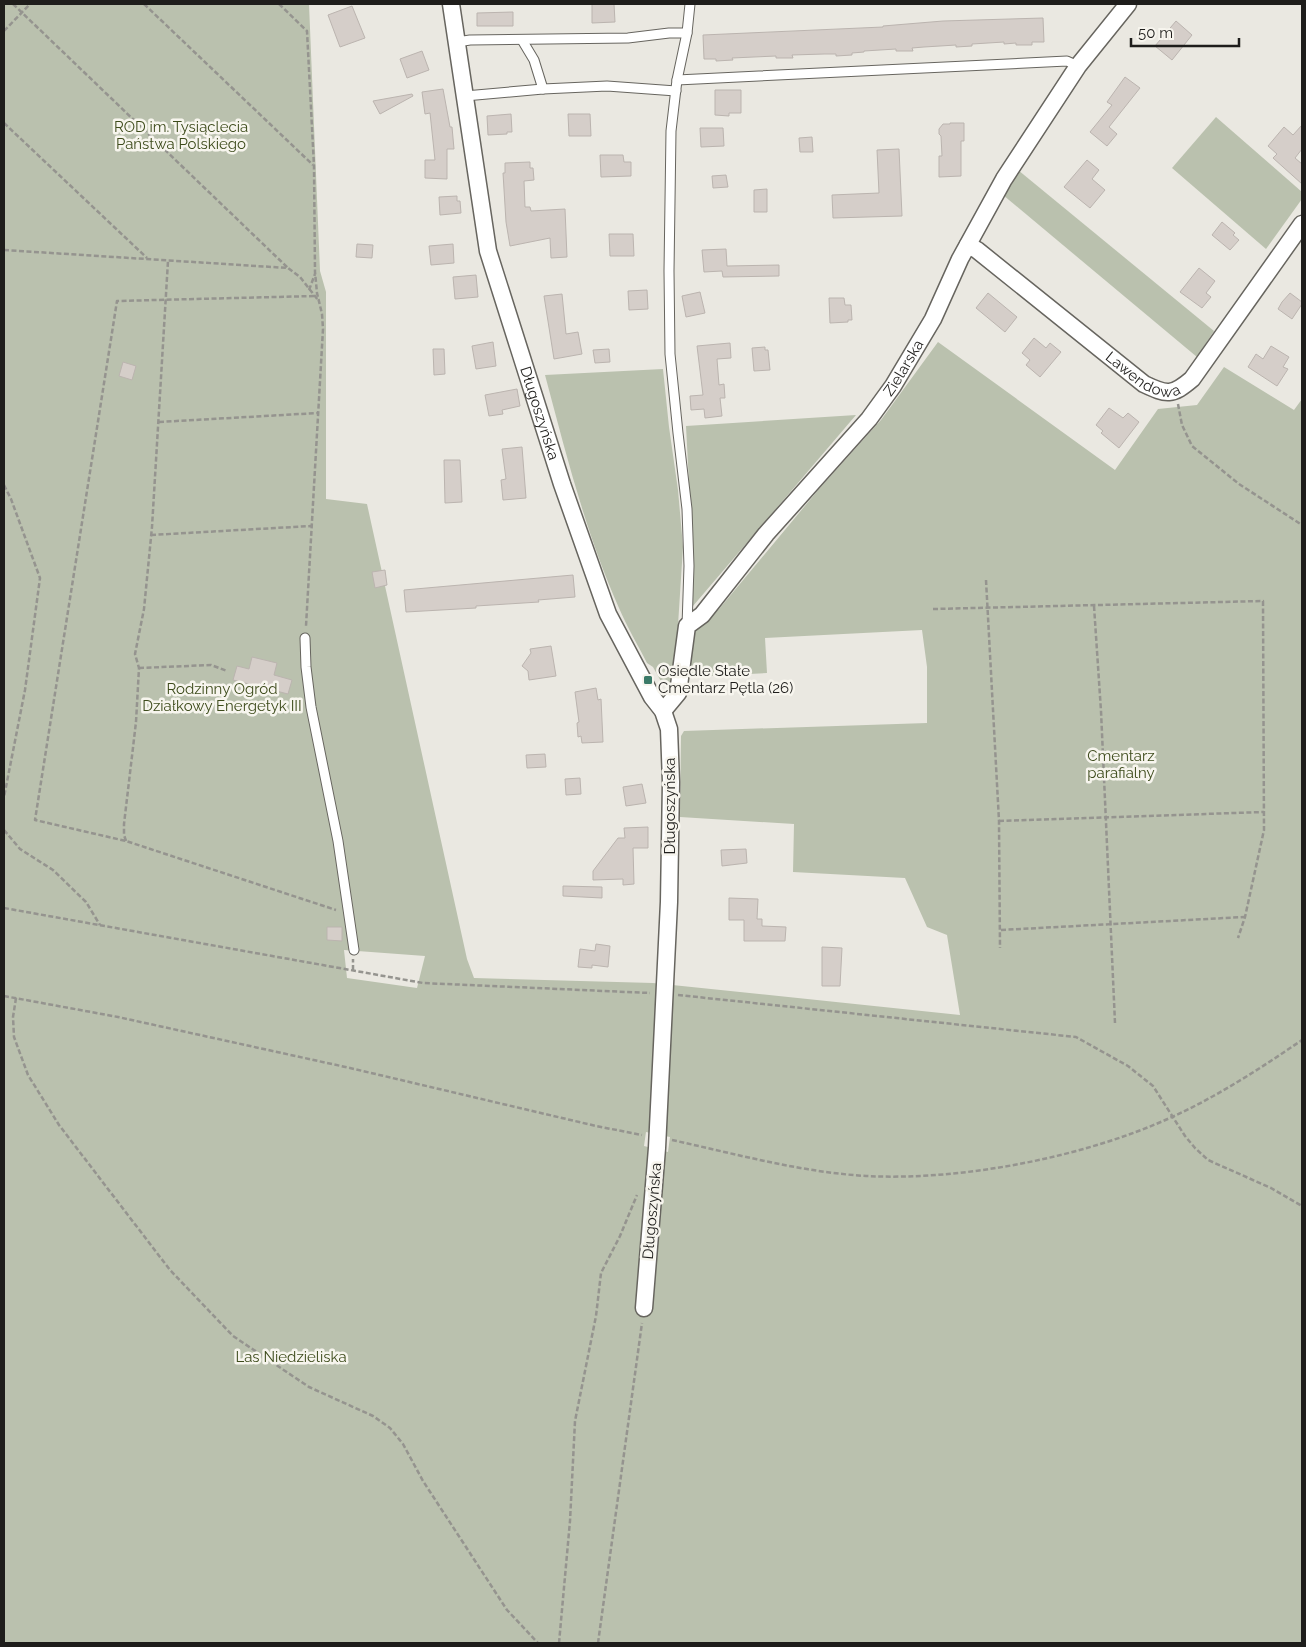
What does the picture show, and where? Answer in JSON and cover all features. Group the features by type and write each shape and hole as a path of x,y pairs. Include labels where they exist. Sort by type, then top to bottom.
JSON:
{"street":[{"name":"Długoszyńska","path":"451,4 488,251 562,484 608,614 652,696 663,711 669,729 671,782 669,902 657,1137 644,1308"},
{"name":"Zielarska","path":"687,626 702,615 766,534 868,419 893,386 933,319 960,259 1004,179 1078,66 1128,4"},
{"name":"Lawendowa","path":"968,244 1144,384 1162,393 1178,390 1192,379 1302,224"},
{"path":"663,711 678,693 687,626"}],"lane":[{"path":"687,626 689,566 687,508 670,354 669,270 671,131 677,80 687,33 690,4"},
{"path":"456,42 470,40 628,38 669,33 687,33"},
{"path":"522,40 534,60 543,89"},
{"path":"677,80 1067,61 1078,66"},
{"path":"465,96 543,89 607,86 676,91"},
{"path":"305,638 306,667 311,707 338,841 350,915 351,941 354,950"}],"path":[{"path":"13,4 288,268 300,277 319,302"},
{"path":"4,31 30,4"},
{"path":"144,4 314,166"},
{"path":"279,4 307,31 314,166 315,272 323,328 305,638"},
{"path":"4,123 148,259"},
{"path":"5,250 288,268"},
{"path":"126,841 124,824 136,722 139,668 135,654 144,609 151,535 168,261"},
{"path":"310,290 315,272"},
{"path":"314,296 117,301 35,820 126,841 350,915"},
{"path":"1178,390 1178,410 1182,425 1192,446 1239,484 1302,525"},
{"path":"159,422 318,413"},
{"path":"4,485 40,578 25,690 4,796"},
{"path":"151,535 312,526"},
{"path":"986,580 999,821 1000,948"},
{"path":"934,609 1264,601 1264,830 1245,917 1238,938"},
{"path":"1094,605 1101,711 1115,1024"},
{"path":"139,668 211,665 227,671"},
{"path":"999,821 1264,812"},
{"path":"4,830 20,849 54,870 86,902 100,925"},
{"path":"4,908 423,983 664,993 1076,1037 1128,1066 1153,1086 1172,1117 1195,1148 1208,1160 1271,1188 1302,1206"},
{"path":"1001,930 1245,917"},
{"path":"4,996 127,1019 350,1068 596,1126 657,1137 799,1169 866,1176 934,1175 994,1168 1112,1141 1172,1117 1222,1091 1302,1040"},
{"path":"16,998 13,1018 14,1037 28,1075 59,1125 170,1270 233,1336 309,1387 372,1416 390,1428 403,1444 423,1481 507,1610 538,1643"},
{"path":"559,1643 570,1521 575,1421 596,1316 601,1274 620,1236 640,1187"},
{"path":"598,1643 644,1308"}],"green space":[{"path":"4,4 309,4 320,271 326,292 326,499 367,504 467,959 474,978 653,983 960,1015 947,935 927,927 905,878 793,872 794,824 680,817 681,736 684,731 927,723 927,667 922,630 765,638 767,673 689,677 692,632 719,609 819,489 881,420 938,342 1115,470 1158,409 1197,405 1224,367 1294,410 1302,399 1302,1643 4,1643","holes":["344,950 425,956 417,988 347,978","646,1132 670,1137 668,1152 644,1146"]},
{"path":"1216,117 1302,192 1302,199 1266,249 1172,168"},
{"path":"1018,170 1214,331 1197,357 1003,195"},
{"path":"663,369 683,547 675,672 671,687 663,685 653,667 647,663 625,622 607,580 587,523 545,375"},
{"path":"856,415 693,606 686,426"}],"building":[{"path":"592,4 614,4 615,22 592,23"},
{"path":"352,6 365,38 340,47 328,15"},
{"path":"513,12 513,26 477,26 477,13"},
{"path":"1043,18 1044,42 1032,42 1032,45 1004,44 1004,42 972,44 972,46 956,47 956,45 912,48 913,51 896,51 896,49 864,51 852,53 852,55 836,56 836,54 792,55 793,58 776,58 776,56 732,58 733,60 716,61 716,59 704,59 703,35 883,27 943,21"},
{"path":"1176,21 1192,35 1172,60 1155,46"},
{"path":"422,51 429,70 407,78 400,59"},
{"path":"1125,77 1140,88 1109,127 1117,134 1107,146 1090,132 1112,105 1107,102"},
{"path":"443,89 450,127 452,127 454,149 447,149 447,179 425,178 425,160 435,160 430,113 425,114 422,92"},
{"path":"715,90 741,90 741,113 729,113 729,116 715,115"},
{"path":"412,94 413,96 380,114 373,101"},
{"path":"511,114 512,132 488,135 487,116"},
{"path":"568,114 590,114 591,136 569,136"},
{"path":"964,123 964,141 961,141 961,176 939,177 939,156 942,156 939,129 943,124"},
{"path":"1302,125 1302,149 1295,158 1302,164 1302,184 1273,158 1277,154 1268,146 1284,127 1293,135"},
{"path":"700,128 723,128 724,146 701,147"},
{"path":"812,137 813,152 800,152 799,138"},
{"path":"899,149 902,216 833,218 832,195 879,193 877,150"},
{"path":"600,155 623,155 624,162 631,162 631,176 601,177"},
{"path":"1087,160 1099,170 1092,179 1105,190 1090,208 1064,187"},
{"path":"530,162 530,168 533,168 534,180 524,181 525,207 530,207 531,211 565,209 567,257 551,258 550,238 510,246 506,222 503,173 505,173 505,163"},
{"path":"726,175 728,187 713,188 712,176"},
{"path":"767,189 767,212 754,212 754,190"},
{"path":"457,196 457,201 460,201 461,213 440,215 439,197"},
{"path":"1222,222 1235,233 1233,235 1239,240 1230,250 1212,235"},
{"path":"609,234 633,234 634,256 610,256"},
{"path":"357,244 373,245 372,258 356,257"},
{"path":"453,244 454,263 431,265 429,246"},
{"path":"726,249 727,266 779,265 779,276 723,277 722,271 704,272 702,250"},
{"path":"1199,268 1215,281 1206,293 1211,297 1202,308 1180,292"},
{"path":"476,275 478,297 455,299 453,277"},
{"path":"647,290 648,309 629,310 628,291"},
{"path":"700,292 705,313 686,317 682,296"},
{"path":"988,293 1017,317 1005,332 976,308"},
{"path":"1290,293 1302,302 1292,319 1278,309"},
{"path":"562,294 566,334 578,332 582,354 554,359 544,296"},
{"path":"829,298 844,298 845,305 851,305 852,320 830,323"},
{"path":"1034,338 1046,348 1050,343 1061,352 1040,377 1026,365 1030,360 1022,353"},
{"path":"493,342 496,366 476,369 472,346"},
{"path":"730,343 731,358 717,359 719,385 724,384 725,398 720,398 722,416 705,418 704,409 691,410 690,396 703,395 697,346"},
{"path":"1271,346 1289,357 1283,367 1288,369 1277,386 1248,367 1256,354 1263,359"},
{"path":"765,347 765,350 768,350 770,370 754,371 752,348"},
{"path":"433,349 444,349 445,374 434,375"},
{"path":"609,349 610,362 595,363 593,350"},
{"path":"123,362 136,366 132,380 119,376"},
{"path":"517,389 520,406 502,410 503,414 489,416 485,395"},
{"path":"1109,408 1123,418 1128,413 1139,422 1119,448 1101,433 1103,431 1096,425"},
{"path":"522,447 526,498 503,500 501,480 506,479 502,449"},
{"path":"444,460 460,460 462,502 445,503"},
{"path":"385,570 387,585 375,588 372,572"},
{"path":"573,575 575,597 538,600 539,602 476,606 476,608 406,612 404,590"},
{"path":"551,646 556,676 529,680 528,671 522,666 531,653 530,649"},
{"path":"252,657 277,663 274,675 292,680 288,694 233,680 237,666 249,669"},
{"path":"596,688 598,700 601,699 603,742 582,743 581,736 578,737 577,723 579,722 575,692"},
{"path":"545,754 546,767 527,768 526,755"},
{"path":"580,778 581,794 566,795 565,779"},
{"path":"642,784 646,803 626,806 623,787"},
{"path":"648,827 648,848 633,848 634,884 623,885 623,879 593,880 593,871 618,838 625,838 624,828"},
{"path":"746,849 747,863 722,866 721,850"},
{"path":"563,886 602,887 602,898 563,896"},
{"path":"729,898 758,899 757,919 762,919 762,926 786,927 785,941 744,941 744,920 729,920"},
{"path":"327,927 342,927 342,941 327,940"},
{"path":"596,944 610,946 608,967 592,965 592,968 578,967 580,949 595,951"},
{"path":"822,947 842,948 840,986 822,986"}],"place":[{"name":"Osiedle Stałe Cmentarz Pętla (26)","path":"648,680"}],"park label":[{"name":"ROD im. Tysiąclecia Państwa Polskiego","path":"181,136"},
{"name":"Rodzinny Ogród Działkowy Energetyk III","path":"222,698"},
{"name":"Cmentarz parafialny","path":"1121,764"},
{"name":"Las Niedzieliska","path":"291,1357"}]}
